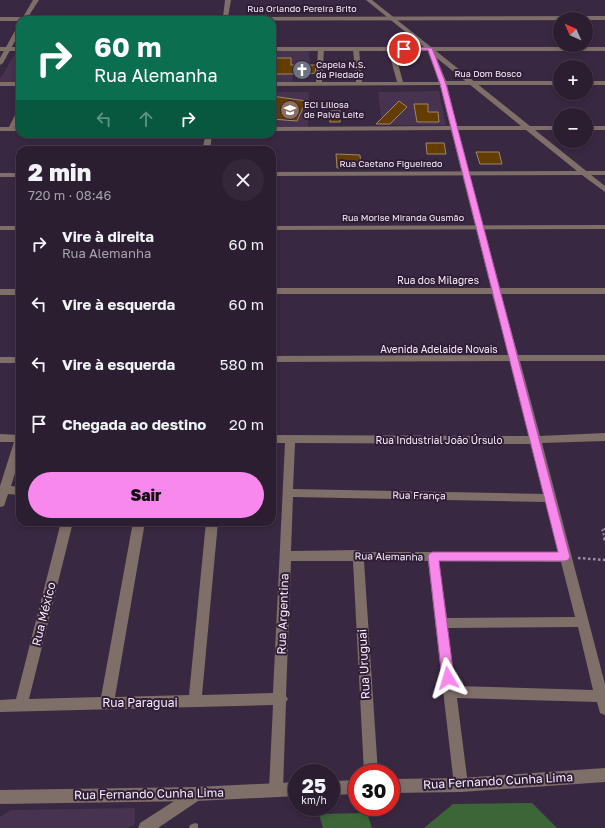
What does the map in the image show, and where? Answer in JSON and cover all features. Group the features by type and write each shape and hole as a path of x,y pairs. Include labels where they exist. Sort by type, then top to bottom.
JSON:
{"street":[{"path":"26,16 36,0"},
{"path":"225,16 228,0"},
{"path":"369,0 605,190"},
{"name":"Rua Orlando Pereira Brito","path":"276,19 605,18"},
{"name":"Rua Orlando Pereira Brito","path":"0,19 16,19"},
{"path":"0,63 16,34"},
{"path":"0,49 16,49"},
{"path":"276,49 605,49"},
{"path":"319,83 321,49"},
{"path":"356,49 359,83"},
{"path":"391,49 401,84"},
{"path":"430,49 443,84 467,174 605,709"},
{"name":"Rua Dom Bosco","path":"276,84 553,83"},
{"path":"593,83 605,83"},
{"path":"0,84 16,84"},
{"path":"11,129 16,119"},
{"path":"276,129 553,128"},
{"path":"593,128 605,128"},
{"path":"0,129 16,129"},
{"name":"Rua Caetano Figueiredo","path":"276,174 605,173"},
{"path":"0,175 16,174"},
{"path":"0,228 16,228"},
{"name":"Rua Morise Miranda Gusmão","path":"276,228 605,228"},
{"name":"Rua dos Milagres","path":"276,291 605,291"},
{"path":"0,292 16,292"},
{"name":"Avenida Adelaide Novais","path":"276,359 515,360 605,358"},
{"path":"0,360 16,360"},
{"path":"0,438 16,440"},
{"name":"Rua Argentina","path":"276,789 290,438"},
{"name":"Rua Industrial João Úrsulo","path":"276,439 535,440 605,438"},
{"path":"0,503 16,452"},
{"path":"4,490 16,490"},
{"name":"Rua França","path":"288,493 550,498"},
{"name":"Rua México","path":"21,705 66,526"},
{"path":"107,703 138,526"},
{"path":"195,702 212,526"},
{"name":"Rua Alemanha","path":"285,556 358,555 565,557"},
{"name":"Rua Uruguai","path":"358,555 370,764"},
{"path":"433,556 461,785"},
{"path":"441,623 582,622"},
{"path":"450,692 601,696"},
{"name":"Rua Paraguai","path":"0,706 280,699"},
{"name":"Rua Fernando Cunha Lima","path":"400,786 461,785 605,775"},
{"name":"Rua Fernando Cunha Lima","path":"0,797 196,794 288,789"},
{"path":"145,828 196,794"}],"path":[{"path":"605,529 602,529 605,541"},
{"path":"565,557 605,560"}],"shaded area":[{"path":"276,49 309,49 310,63 294,63 292,84 276,84"},
{"path":"16,52 16,83 0,84 0,79"},
{"path":"439,91 446,125 382,125 378,92"},
{"name":"ECI Liliosa de Paiva Leite","path":"276,92 309,92 308,128 276,128"},
{"path":"135,808 135,824 128,828 0,828 0,817 11,810"}],"green space":[{"path":"532,803 557,828 424,828 453,804"},
{"path":"348,813 348,816 368,816 372,828 323,828 320,816 340,816 340,814"}],"building":[{"path":"291,58 291,65 316,65 315,73 308,74 308,76 276,74 276,59"},
{"path":"276,97 306,101 297,121 276,119"},
{"path":"399,101 407,107 390,124 376,124"},
{"path":"414,104 428,104 428,112 438,112 439,122 417,122"},
{"path":"330,111 340,111 340,122 330,122"},
{"path":"426,143 444,143 446,154 427,154"},
{"path":"476,152 499,152 502,164 480,164"},
{"path":"336,154 360,155 361,167 337,168"}],"place":[{"name":"Capela N.S. da Piedade","path":"302,70"},
{"name":"ECI Liliosa de Paiva Leite","path":"290,110"}],"route":[{"path":"404,49 430,49 443,84 565,557 433,556 448,678"}]}
